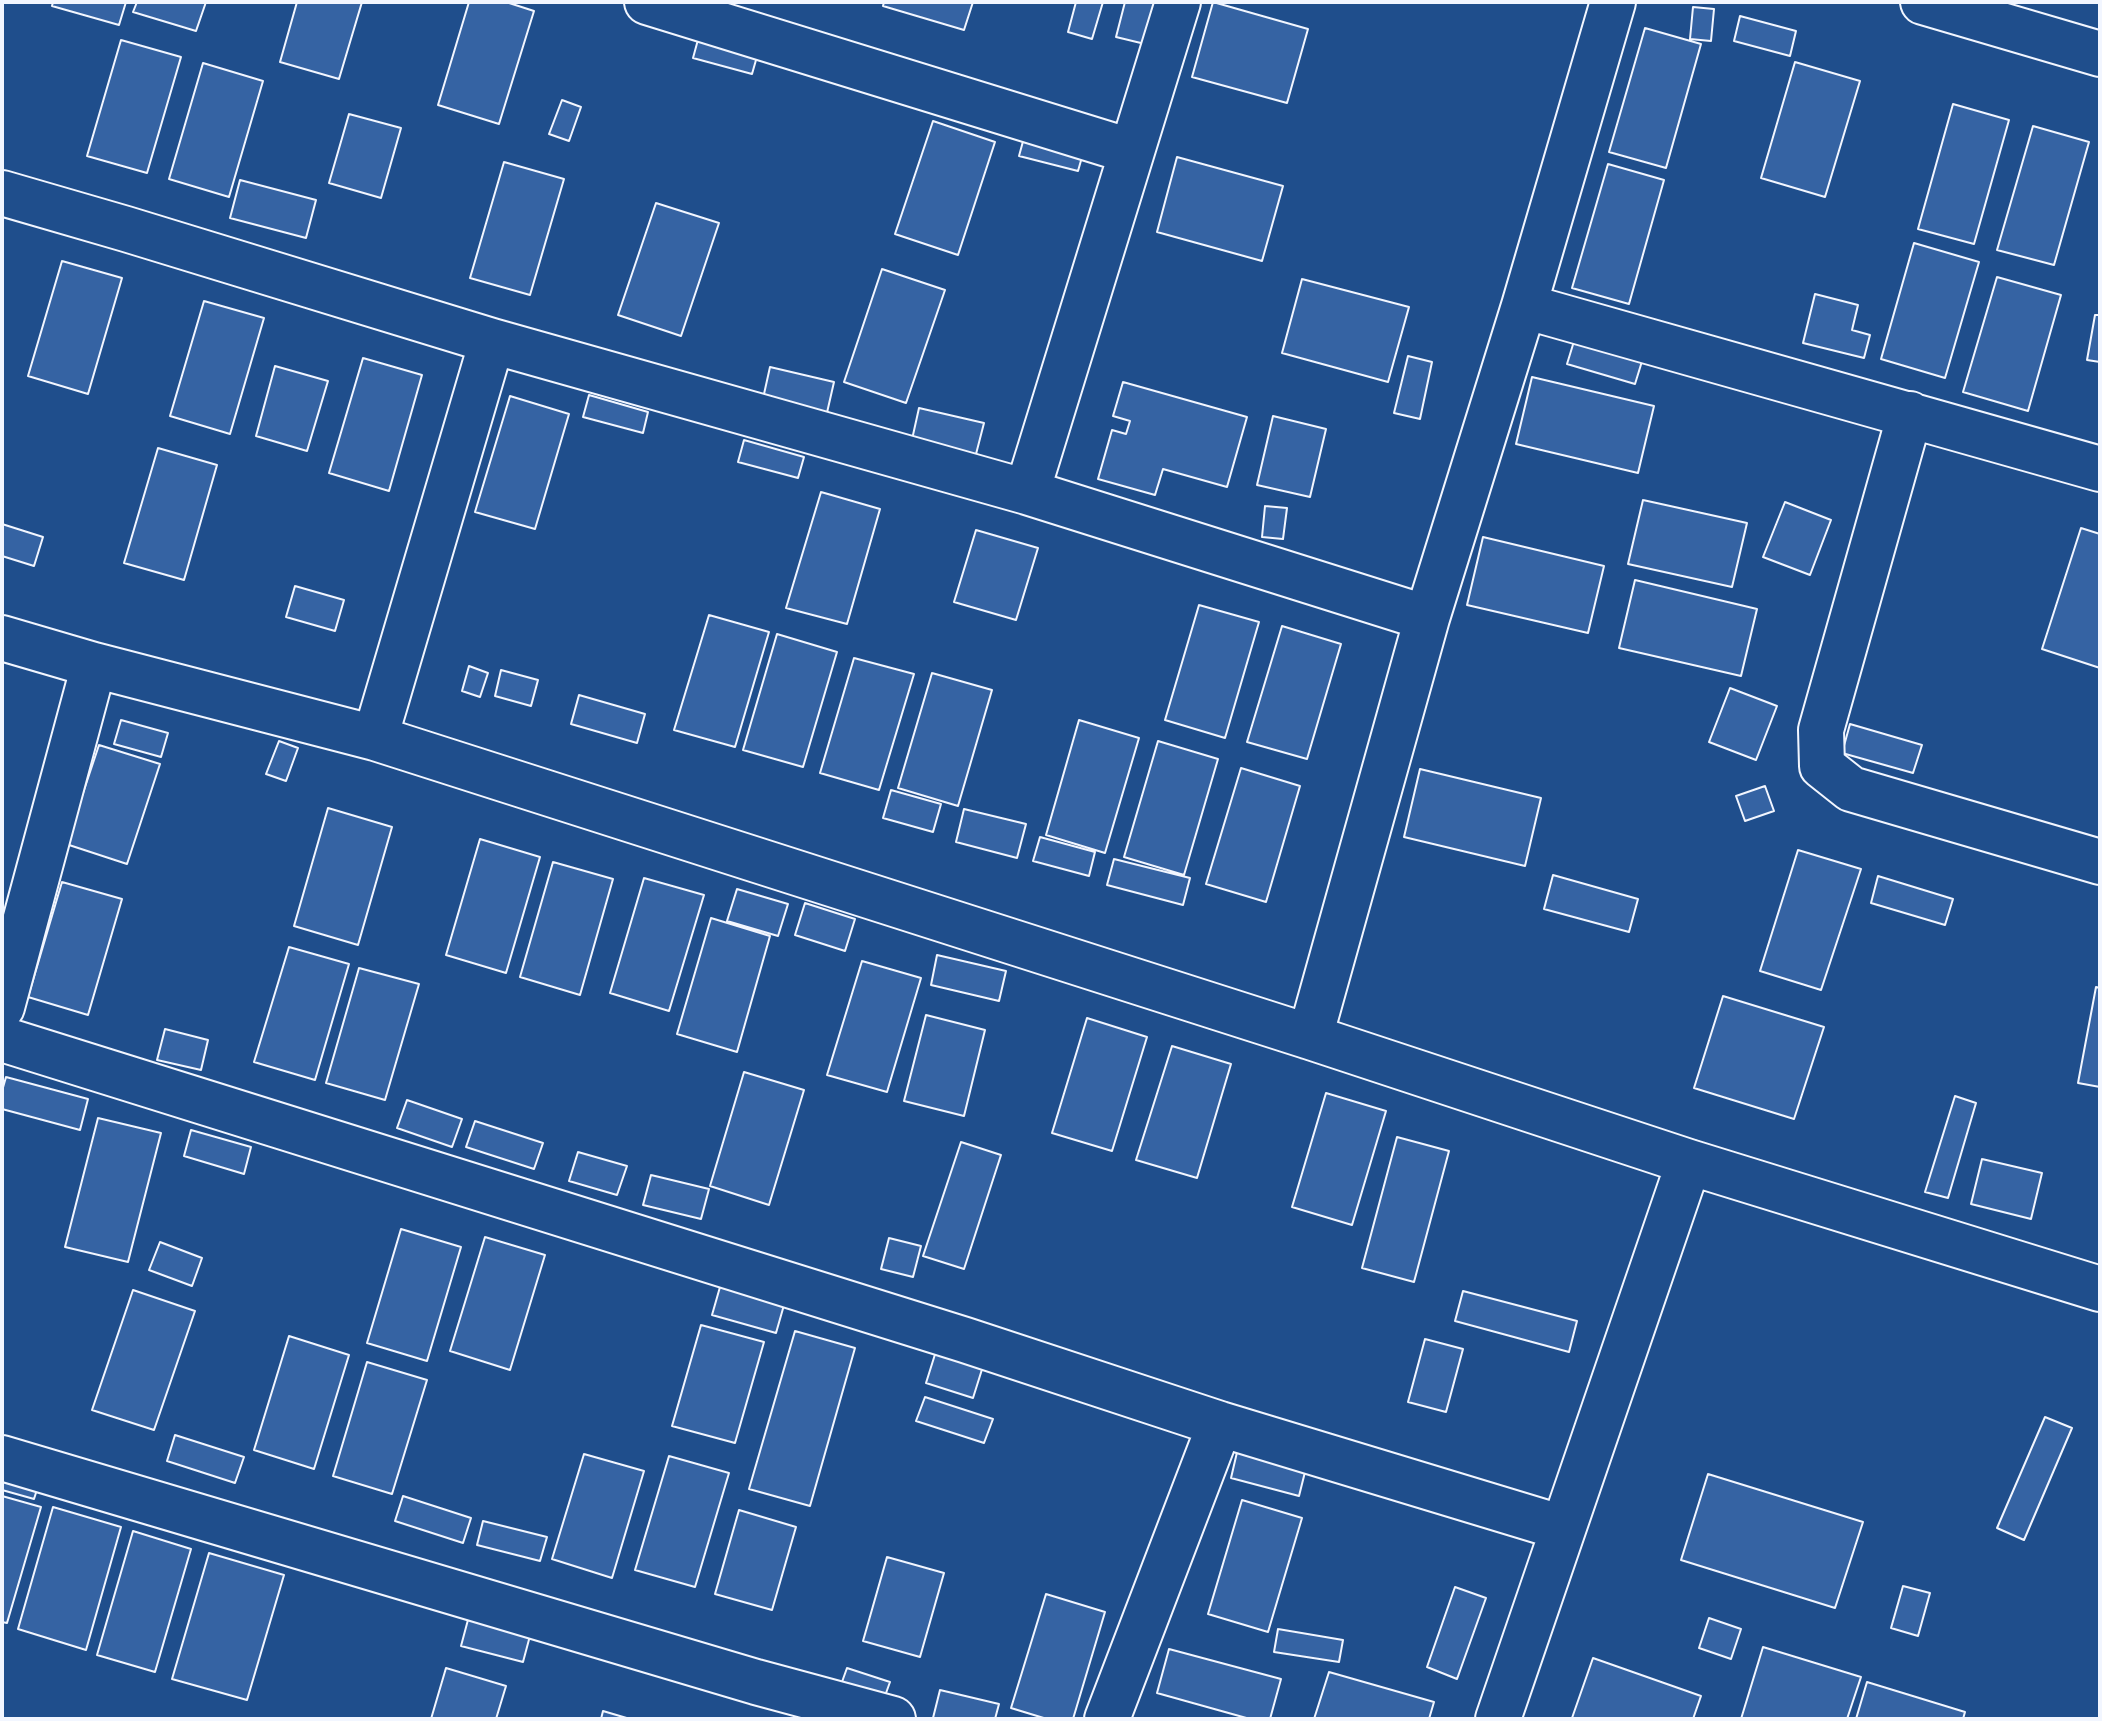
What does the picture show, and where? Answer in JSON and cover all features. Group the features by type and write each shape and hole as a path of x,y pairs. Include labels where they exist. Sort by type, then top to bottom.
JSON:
{"street":[{"path":"647,2 1130,151"},
{"path":"1027,492 1178,2"},
{"path":"1310,1037 1427,618 1524,306 1613,2"},
{"path":"1923,2 2100,54"},
{"path":"2,193 492,341 1027,492 1427,618"},
{"path":"1524,306 2100,469"},
{"path":"375,738 492,341"},
{"path":"1910,414 1821,730 1822,766 1851,789 2100,862"},
{"path":"2,638 375,738 1310,1037 1689,1162 2100,1289"},
{"path":"2,1007 94,665"},
{"path":"2,1039 965,1340 1220,1424 1563,1528"},
{"path":"1498,1719 1689,1162"},
{"path":"1107,1719 1220,1424"},
{"path":"2,1458 741,1678 893,1719"}],"building":[{"path":"53,2 126,2 119,25 52,6"},
{"path":"137,2 206,2 196,31 133,12"},
{"path":"297,2 362,2 339,79 280,62"},
{"path":"469,2 506,2 534,11 499,124 438,105"},
{"path":"884,2 973,2 964,30 883,6"},
{"path":"1076,2 1103,2 1092,39 1068,32"},
{"path":"1125,2 1155,2 1145,44 1116,37"},
{"path":"1213,2 1308,29 1287,103 1192,77"},
{"path":"1693,7 1714,9 1711,41 1690,39"},
{"path":"1740,16 1796,31 1790,56 1734,41"},
{"path":"1645,28 1701,44 1666,168 1609,152"},
{"path":"699,36 758,53 752,74 693,58"},
{"path":"121,40 181,57 147,173 87,156"},
{"path":"1795,62 1860,81 1825,197 1761,178"},
{"path":"203,63 263,81 229,197 169,179"},
{"path":"562,100 581,107 569,141 549,134"},
{"path":"1953,104 2009,120 1974,244 1918,229"},
{"path":"349,114 401,128 381,198 329,183"},
{"path":"933,121 995,142 958,255 895,234"},
{"path":"2033,126 2089,142 2054,265 1997,250"},
{"path":"1025,134 1084,150 1078,171 1019,156"},
{"path":"1177,157 1283,186 1262,261 1157,232"},
{"path":"504,162 564,179 530,295 470,278"},
{"path":"1608,164 1664,180 1629,304 1572,288"},
{"path":"240,180 316,200 306,238 230,218"},
{"path":"656,203 719,223 681,336 618,315"},
{"path":"1914,243 1979,262 1945,378 1881,359"},
{"path":"62,261 122,278 88,394 28,376"},
{"path":"882,269 945,290 906,403 844,382"},
{"path":"1997,277 2061,295 2028,411 1963,392"},
{"path":"1302,279 1409,307 1388,382 1282,353"},
{"path":"1815,294 1858,305 1852,330 1870,335 1864,358 1803,343"},
{"path":"204,301 264,318 230,434 170,416"},
{"path":"2095,315 2100,315 2100,362 2087,360"},
{"path":"1575,338 1643,358 1635,384 1567,364"},
{"path":"1408,356 1432,362 1420,419 1394,413"},
{"path":"363,358 422,375 389,491 329,473"},
{"path":"275,366 328,381 307,451 256,436"},
{"path":"770,367 834,382 826,417 762,403"},
{"path":"1532,377 1654,406 1638,473 1516,444"},
{"path":"1123,382 1247,417 1227,487 1163,469 1155,495 1098,479 1112,430 1126,434 1130,421 1113,416"},
{"path":"589,395 648,412 643,433 583,417"},
{"path":"510,396 569,414 535,529 475,512"},
{"path":"919,408 984,423 975,458 911,444"},
{"path":"1273,416 1326,429 1310,497 1257,485"},
{"path":"744,440 804,457 798,478 738,462"},
{"path":"158,448 217,465 184,580 124,563"},
{"path":"821,492 880,509 847,624 786,608"},
{"path":"1643,500 1747,523 1732,587 1628,564"},
{"path":"1785,502 1831,520 1810,575 1763,557"},
{"path":"1265,506 1287,508 1283,539 1262,537"},
{"path":"2,524 43,537 34,566 2,556"},
{"path":"2081,528 2100,534 2100,668 2042,649"},
{"path":"976,530 1038,548 1016,620 954,602"},
{"path":"1483,537 1604,566 1588,633 1467,605"},
{"path":"1635,580 1757,609 1741,676 1619,648"},
{"path":"295,586 344,600 335,631 286,617"},
{"path":"1199,605 1259,622 1225,738 1165,720"},
{"path":"709,615 769,632 735,747 674,730"},
{"path":"1282,626 1341,644 1307,759 1247,742"},
{"path":"777,634 837,652 803,767 743,750"},
{"path":"854,658 914,674 879,790 820,773"},
{"path":"469,666 488,673 480,697 462,691"},
{"path":"501,670 538,680 531,706 495,696"},
{"path":"932,673 992,690 958,806 898,788"},
{"path":"1730,688 1777,706 1756,760 1709,742"},
{"path":"579,695 645,714 637,743 571,724"},
{"path":"121,720 168,733 161,757 114,744"},
{"path":"1079,720 1139,738 1105,853 1046,835"},
{"path":"1850,724 1922,745 1913,773 1842,753"},
{"path":"279,741 298,748 286,781 266,774"},
{"path":"1158,741 1218,759 1184,875 1124,857"},
{"path":"99,745 160,764 127,864 66,844"},
{"path":"1241,768 1300,786 1266,902 1206,884"},
{"path":"1420,769 1541,798 1525,866 1404,837"},
{"path":"1765,786 1774,811 1745,821 1736,796"},
{"path":"891,790 941,804 933,832 883,818"},
{"path":"328,808 392,827 358,945 294,926"},
{"path":"964,809 1026,824 1017,858 956,842"},
{"path":"1040,837 1095,852 1089,876 1033,861"},
{"path":"480,839 540,857 506,973 446,955"},
{"path":"1798,850 1861,869 1821,990 1760,971"},
{"path":"1114,859 1190,878 1183,905 1107,885"},
{"path":"553,862 613,879 580,995 520,977"},
{"path":"1553,875 1638,899 1629,932 1544,909"},
{"path":"1878,876 1953,899 1945,925 1871,903"},
{"path":"644,878 704,895 669,1011 610,993"},
{"path":"62,882 122,899 88,1015 28,997"},
{"path":"737,889 788,904 778,936 727,921"},
{"path":"805,903 855,919 845,951 795,935"},
{"path":"711,918 770,936 737,1052 677,1034"},
{"path":"289,947 349,964 315,1080 254,1062"},
{"path":"937,955 1006,971 999,1001 931,985"},
{"path":"862,961 921,978 887,1092 827,1075"},
{"path":"359,968 419,984 385,1100 326,1083"},
{"path":"2096,987 2100,988 2100,1087 2078,1083"},
{"path":"1723,996 1824,1027 1794,1119 1694,1088"},
{"path":"926,1015 985,1030 964,1116 904,1101"},
{"path":"1087,1018 1147,1037 1112,1151 1052,1133"},
{"path":"165,1029 208,1040 201,1070 157,1060"},
{"path":"1172,1046 1231,1064 1197,1178 1136,1160"},
{"path":"744,1072 804,1090 769,1205 710,1186"},
{"path":"6,1077 88,1099 80,1130 2,1109"},
{"path":"1326,1093 1386,1111 1352,1225 1292,1207"},
{"path":"1955,1096 1976,1103 1948,1198 1925,1192"},
{"path":"407,1100 462,1119 452,1147 397,1128"},
{"path":"98,1118 161,1133 128,1262 65,1247"},
{"path":"475,1121 543,1143 534,1169 466,1147"},
{"path":"191,1130 251,1147 244,1174 184,1156"},
{"path":"1397,1137 1449,1151 1414,1282 1362,1268"},
{"path":"961,1142 1001,1155 964,1269 923,1256"},
{"path":"578,1152 627,1166 617,1195 569,1181"},
{"path":"1982,1159 2042,1173 2031,1219 1971,1204"},
{"path":"651,1175 709,1189 701,1219 643,1205"},
{"path":"401,1229 461,1247 427,1361 367,1343"},
{"path":"485,1237 545,1255 510,1370 450,1351"},
{"path":"889,1238 921,1246 913,1277 881,1269"},
{"path":"160,1242 202,1258 192,1286 149,1270"},
{"path":"720,1287 784,1305 776,1333 712,1315"},
{"path":"133,1290 195,1311 154,1430 92,1410"},
{"path":"1463,1291 1577,1321 1569,1352 1455,1321"},
{"path":"701,1325 764,1342 735,1443 672,1426"},
{"path":"795,1331 855,1348 810,1506 749,1489"},
{"path":"289,1336 349,1355 314,1469 254,1450"},
{"path":"1425,1339 1463,1349 1446,1412 1408,1402"},
{"path":"937,1348 984,1363 973,1398 926,1383"},
{"path":"367,1362 427,1380 392,1494 333,1476"},
{"path":"925,1397 993,1419 984,1443 916,1421"},
{"path":"2045,1417 2072,1428 2024,1540 1997,1528"},
{"path":"175,1435 244,1457 235,1483 167,1461"},
{"path":"1238,1448 1307,1464 1299,1496 1231,1478"},
{"path":"584,1454 644,1471 612,1578 552,1559"},
{"path":"669,1456 729,1473 695,1587 635,1570"},
{"path":"2,1465 41,1477 34,1499 2,1490"},
{"path":"1708,1474 1863,1522 1835,1608 1681,1560"},
{"path":"2,1496 41,1507 7,1623 2,1622"},
{"path":"403,1496 471,1518 463,1543 395,1521"},
{"path":"1242,1500 1302,1518 1268,1632 1208,1614"},
{"path":"53,1507 121,1527 86,1650 18,1629"},
{"path":"739,1510 796,1527 772,1610 715,1594"},
{"path":"483,1521 547,1537 540,1561 477,1545"},
{"path":"133,1531 191,1549 155,1672 97,1655"},
{"path":"209,1553 284,1575 247,1700 172,1679"},
{"path":"887,1557 944,1573 920,1657 863,1641"},
{"path":"1903,1586 1930,1593 1918,1636 1891,1628"},
{"path":"1455,1587 1486,1598 1457,1679 1427,1667"},
{"path":"1046,1594 1105,1612 1073,1719 1047,1719 1011,1708"},
{"path":"469,1616 531,1632 523,1662 461,1646"},
{"path":"1709,1618 1741,1629 1731,1659 1699,1648"},
{"path":"1278,1629 1343,1640 1339,1662 1274,1652"},
{"path":"1763,1647 1861,1677 1847,1719 1741,1719"},
{"path":"1169,1649 1281,1679 1270,1719 1250,1719 1157,1693"},
{"path":"1593,1658 1701,1696 1693,1719 1572,1718"},
{"path":"446,1668 506,1686 496,1719 431,1719"},
{"path":"847,1668 890,1682 881,1707 838,1693"},
{"path":"1329,1672 1434,1702 1429,1719 1314,1719"},
{"path":"1867,1682 1965,1712 1963,1719 1856,1719"},
{"path":"940,1690 999,1704 995,1719 933,1718"},
{"path":"603,1711 630,1719 601,1719"}]}
